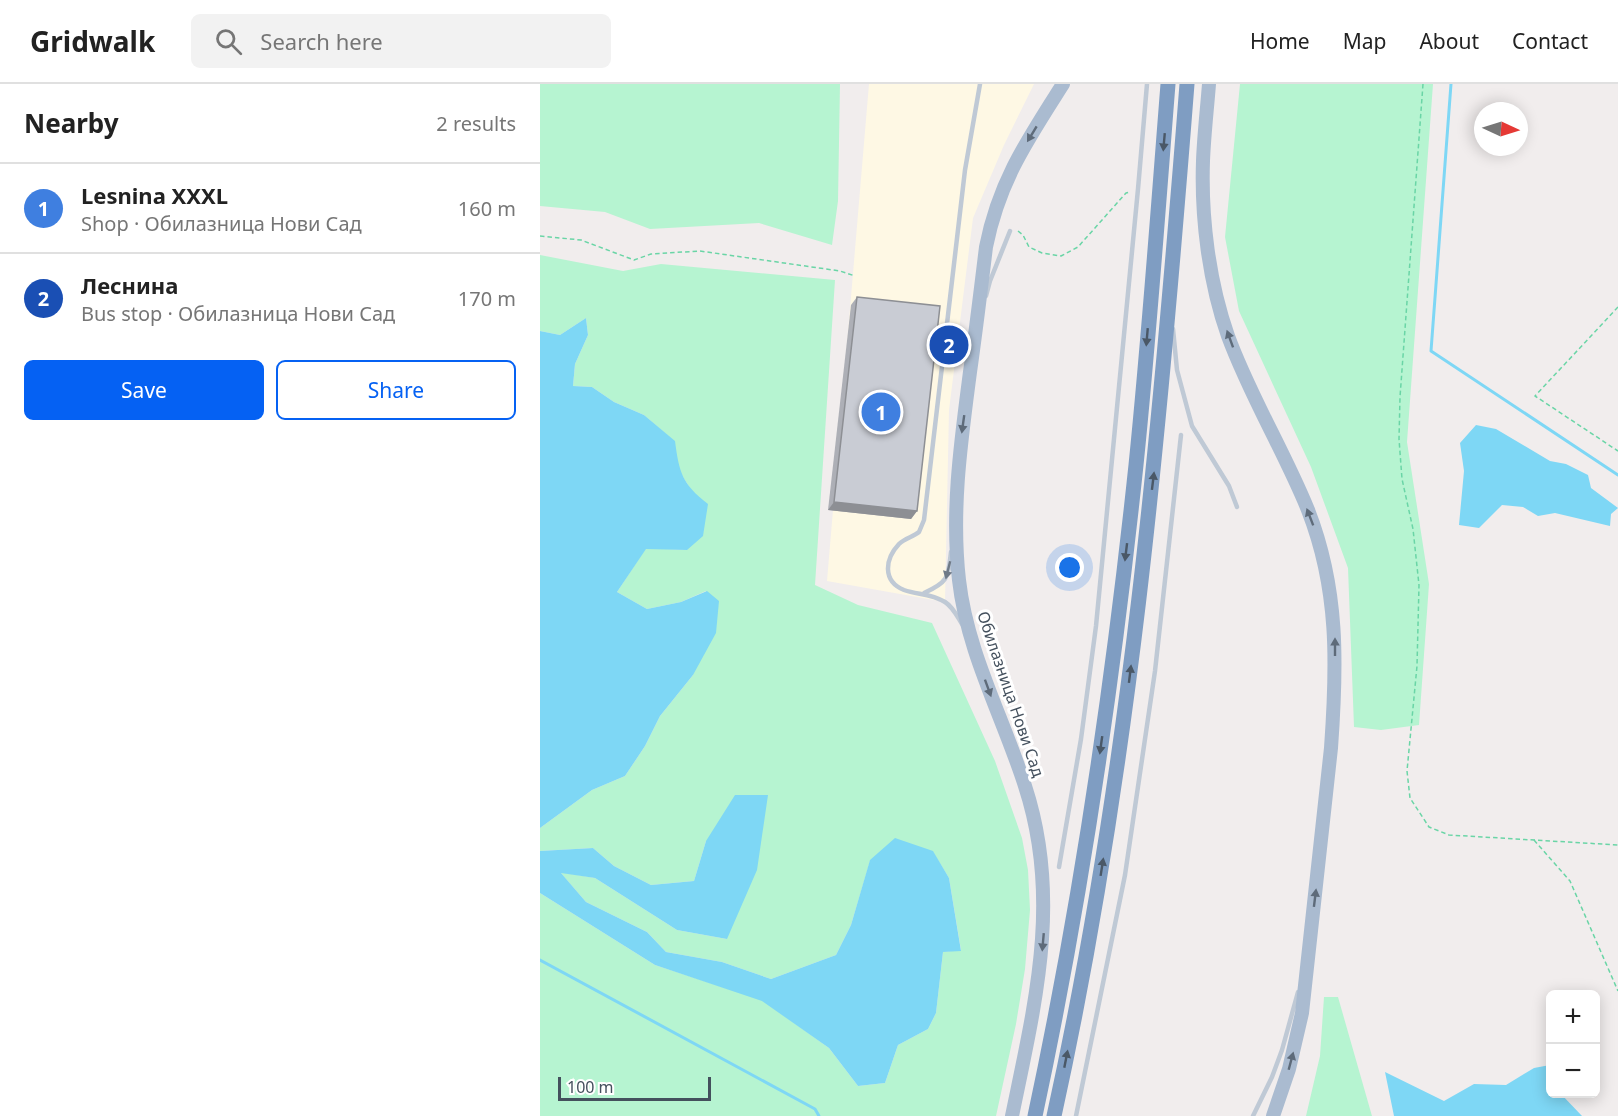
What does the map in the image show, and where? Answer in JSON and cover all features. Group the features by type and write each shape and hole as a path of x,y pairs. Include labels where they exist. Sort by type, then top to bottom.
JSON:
{"highway":[{"path":"1035,1116 1082,874 1109,687 1136,465 1168,84"},
{"path":"1054,1116 1101,874 1119,764 1154,479 1187,84"}],"main road":[{"name":"Обилазница Нови Сад","path":"1012,1116 1040,965 1044,927 1044,883 1041,850 1025,787 969,633 959,581 957,537 959,449 986,247 1000,193 1015,161 1063,84"},
{"path":"1209,84 1203,190 1209,248 1220,306 1228,336 1315,529 1327,573 1334,621 1334,705 1302,1013 1295,1046 1273,1116"}],"lane":[{"path":"969,633 949,604 924,593 910,592 897,586 889,576 888,565 898,545 919,532 924,520 965,170 980,84"},
{"path":"1059,867 1081,739 1095,626 1147,84"},
{"path":"971,366 990,281 1010,231"},
{"path":"1170,296 1177,370 1192,426 1229,486 1237,507"},
{"path":"1076,1116 1125,875 1162,615 1181,435"},
{"path":"924,593 937,587 946,579 953,544 957,537"},
{"path":"1252,1116 1272,1077 1282,1050 1308,956"}],"path":[{"path":"1423,84 1400,397 1399,439 1402,478 1413,529 1419,585 1417,666 1407,771 1410,798 1429,827 1449,835 1618,845"},
{"path":"1010,231 1016,229 1029,247 1042,254 1061,256 1078,247 1126,193 1138,189"},
{"path":"540,236 581,240 634,260 651,254 700,251 840,271 855,276"},
{"path":"1618,306 1535,396 1618,451"},
{"path":"1533,840 1570,881 1618,991"}],"shaded area":[{"path":"869,84 1034,84 1004,145 973,218 949,410 945,602 827,581"}],"green space":[{"path":"540,84 840,84 838,201 832,245 759,223 650,229 605,212 540,206"},
{"path":"1240,84 1433,84 1407,442 1429,584 1419,725 1381,730 1354,727 1348,568 1311,467 1239,311 1225,237"},
{"path":"540,255 623,271 661,264 835,280 815,585 858,605 932,623 995,761 1022,838 1028,870 1030,910 1025,969 1016,1024 996,1116 540,1116 540,893 655,965 762,1000 829,1048 858,1086 885,1083 898,1045 928,1029 936,1013 943,952 961,950 949,878 933,852 870,861 851,925 836,955 771,979 722,962 666,952 647,932 586,902 560,872 595,878 677,930 727,939 706,841 694,881 651,885 614,866 593,848 540,851 540,828 592,790 625,776 645,746 660,716 693,675 706,591 681,602 647,609 617,592 646,548 687,550 693,493 678,469 674,441 644,415 614,402 592,387 573,386 575,364 588,335 586,318 560,335 540,331"},
{"path":"1324,997 1338,997 1372,1116 1306,1116 1320,1056"}],"water":[{"path":"586,318 588,335 575,364 573,386 592,387 614,402 644,415 675,441 683,477 692,490 708,504 703,536 687,550 646,549 617,592 647,609 681,602 707,591 719,601 716,633 693,675 660,716 645,746 625,776 592,790 540,828 540,331 560,335"},
{"path":"1476,425 1496,429 1550,461 1566,464 1588,475 1591,488 1618,508 1611,514 1610,526 1555,513 1538,516 1523,507 1502,505 1479,528 1459,525 1464,471 1460,443"},
{"path":"735,795 768,795 757,870 727,939 677,930 595,878 561,873 586,902 647,932 666,952 722,962 771,979 836,955 851,925 870,860 895,838 933,851 949,878 961,951 943,952 936,1013 928,1029 898,1045 885,1083 858,1086 829,1048 762,1001 655,965 540,893 540,851 593,848 614,866 651,885 694,881 706,841"},
{"path":"1546,1066 1546,1098 1565,1098 1582,1116 1394,1116 1385,1072 1444,1101 1474,1084 1506,1085 1534,1068"}],"building":[{"path":"857,297 940,306 917,511 834,502"}],"waterway":[{"path":"1451,84 1431,351 1618,475"},
{"path":"540,960 815,1109 819,1116"}],"place":[{"name":"Леснина","path":"949,345"},
{"name":"Lesnina XXXL","path":"881,412"}]}
